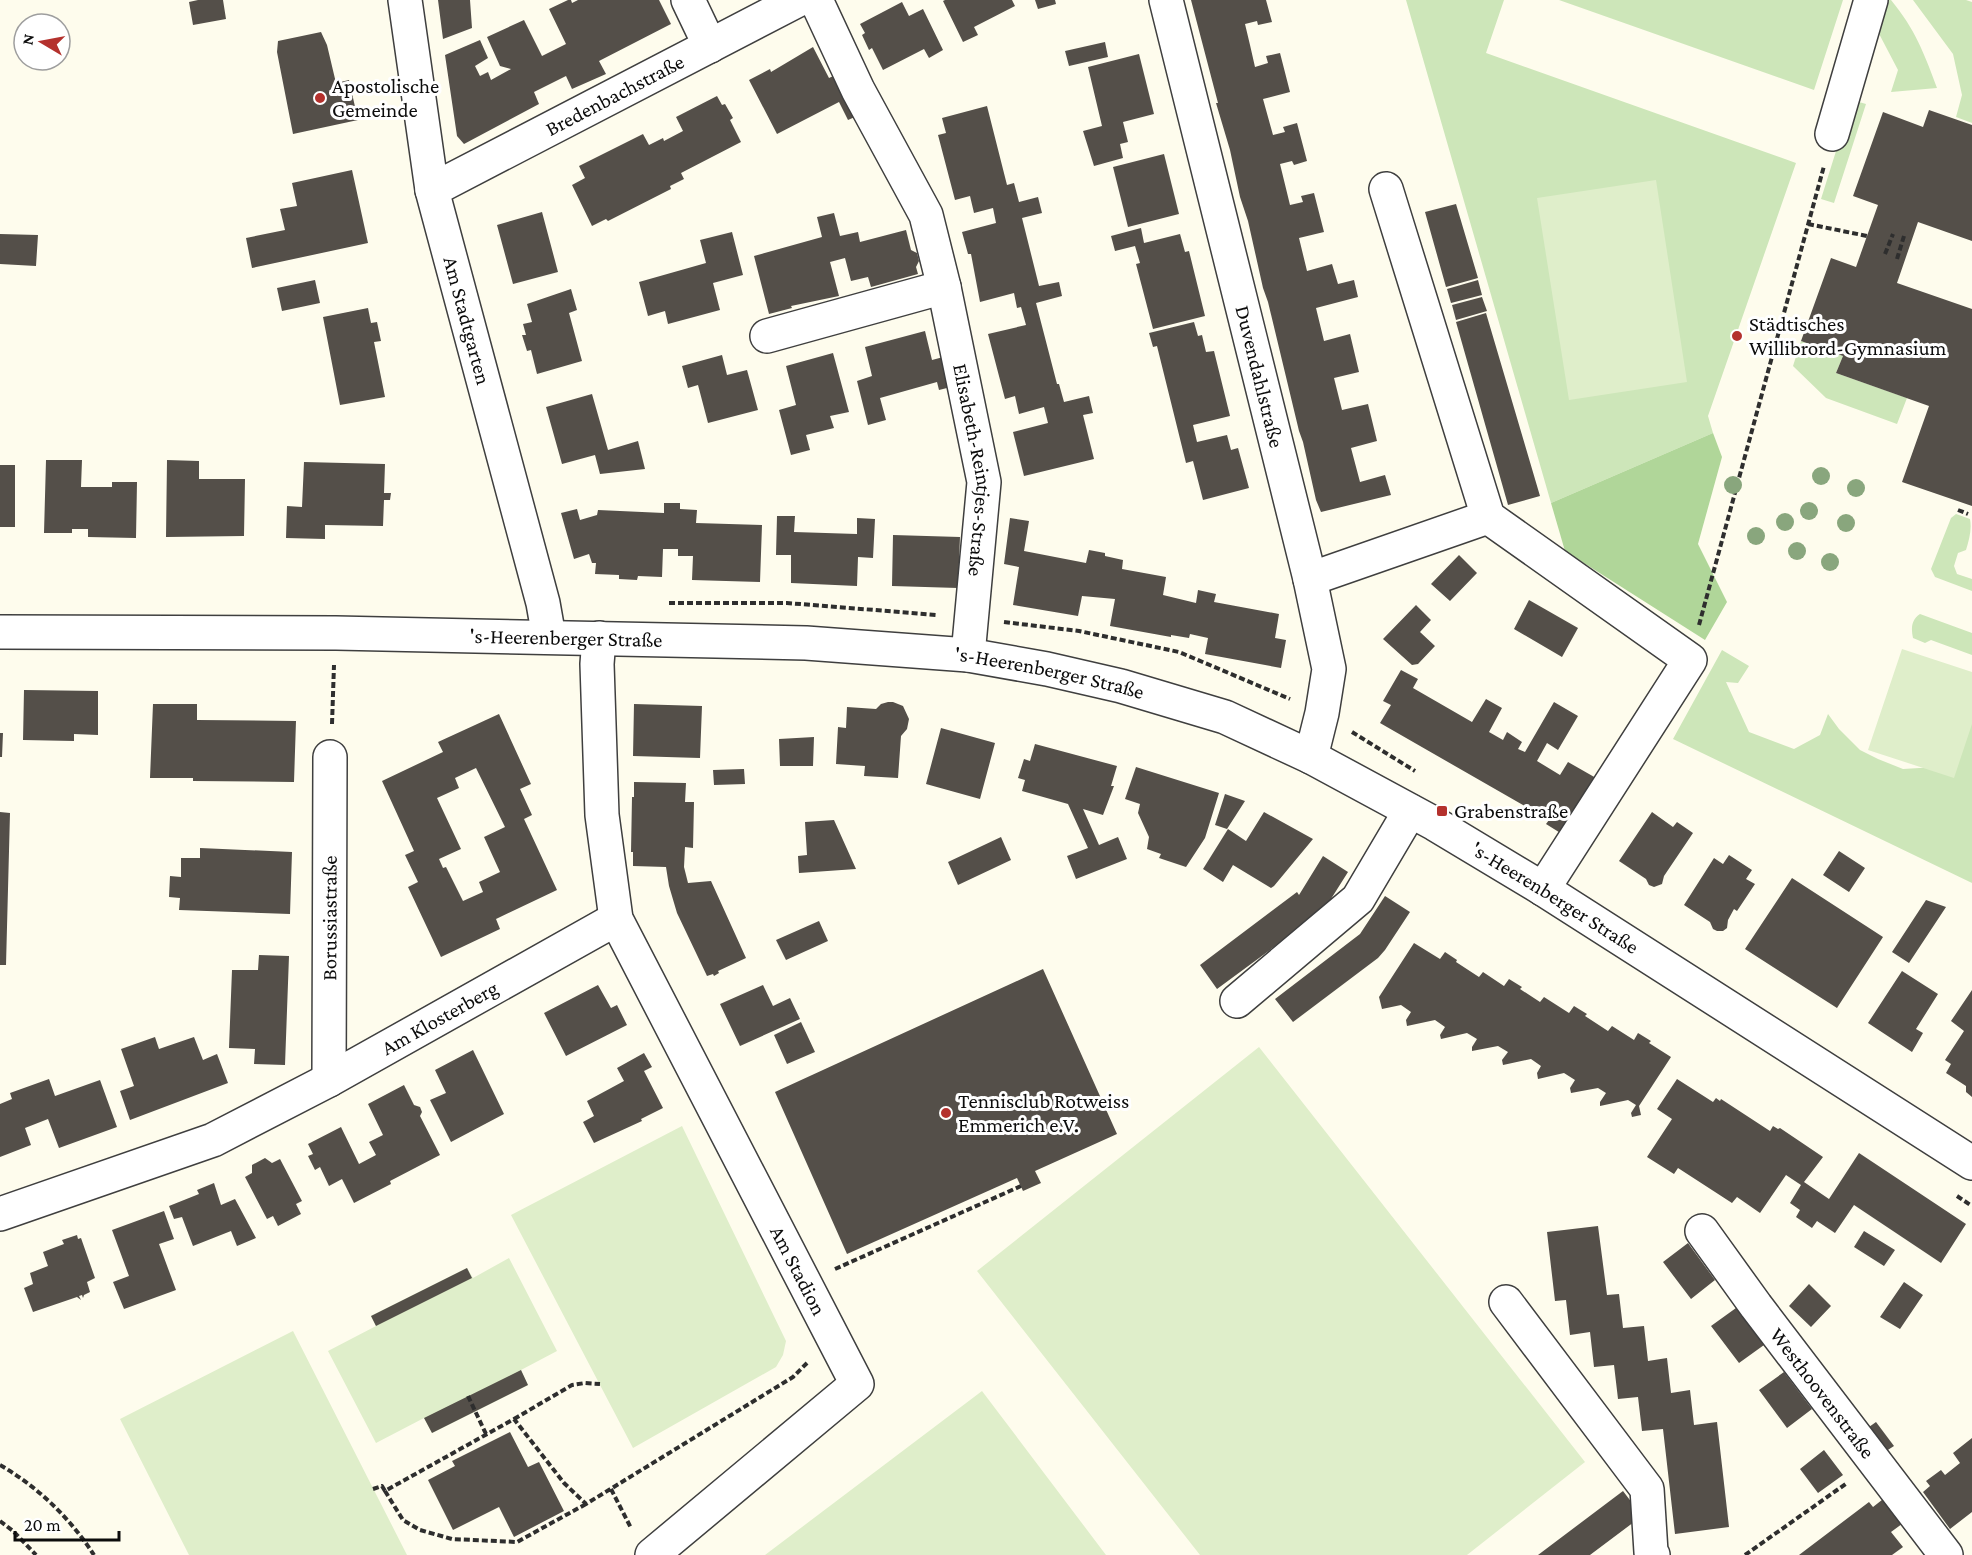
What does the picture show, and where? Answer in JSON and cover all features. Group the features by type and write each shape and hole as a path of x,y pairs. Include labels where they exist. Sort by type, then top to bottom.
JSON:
{"street":[{"name":"Am Stadtgarten","path":"405,0 432,190 540,592 549,637"},
{"path":"688,0 710,46"},
{"name":"Bredenbachstraße","path":"432,190 798,0"},
{"name":"Elisabeth-Reintjes-Straße","path":"816,0 858,90 926,215 944,287 984,482 968,655"},
{"name":"Duvendahlstraße","path":"1166,0 1310,579 1329,669 1322,713 1311,757"},
{"path":"1832,134 1871,0"},
{"path":"1386,189 1488,518 1689,660 1543,889"},
{"path":"767,336 944,287"},
{"path":"1310,579 1488,518"},
{"name":"'s-Heerenberger Straße","path":"0,632 336,633 806,643 968,655 1047,669 1122,686 1225,717 1311,757 1410,811 1543,889 1972,1163"},
{"path":"599,638 597,664 602,815 616,920"},
{"name":"Borussiastraße","path":"329,1080 330,757"},
{"path":"1237,1001 1358,899 1410,811"},
{"name":"Am Klosterberg","path":"0,1214 213,1140 329,1080 616,920"},
{"name":"Am Stadion","path":"616,920 857,1384 644,1546"},
{"name":"Westhoovenstraße","path":"1702,1230 1756,1306 1946,1555"},
{"path":"1506,1302 1647,1490 1650,1554"}],"path":[{"path":"1689,660 1832,134"},
{"path":"1808,224 1867,236"},
{"path":"1885,254 1893,234"},
{"path":"1897,259 1904,236"},
{"path":"1958,510 1968,514"},
{"path":"659,603 787,603 970,618 1079,631 1179,652 1322,713 1421,775"},
{"path":"322,663 334,664"},
{"path":"330,757 334,678"},
{"path":"804,1283 1021,1186"},
{"path":"1952,1193 1972,1206"},
{"path":"373,1489 382,1486 403,1520 420,1530 452,1539 517,1542 586,1504 793,1377 832,1337"},
{"path":"385,1491 572,1385 600,1384"},
{"path":"468,1396 486,1434"},
{"path":"514,1419 564,1484 586,1504"},
{"path":"1745,1555 1876,1463"},
{"path":"0,1465 45,1496 83,1538 94,1555"},
{"path":"611,1489 644,1546"},
{"path":"0,1521 36,1555"}],"green space":[{"path":"1406,0 1504,0 1486,53 1796,163 1708,416 1713,433 1551,503"},
{"path":"1559,0 1843,0 1814,90"},
{"path":"1888,0 1891,0 1913,31 1937,88 1891,92 1898,70 1876,28"},
{"path":"1913,0 1972,2 1972,123 1956,117 1962,95 1953,54"},
{"path":"1852,100 1866,104 1834,203 1821,199"},
{"path":"1656,180 1687,382 1569,400 1537,198"},
{"path":"1801,341 1843,356 1836,373 1907,398 1897,424 1826,398 1793,366"},
{"path":"1713,433 1722,457 1698,544 1727,602 1705,640 1565,551 1551,503"},
{"path":"1956,514 1970,519 1966,550 1958,553 1954,566 1957,574 1972,579 1972,591 1935,577 1931,569 1951,518"},
{"path":"1920,614 1972,633 1972,655 1931,640 1925,643 1913,638 1912,625"},
{"path":"1902,649 1972,672 1972,724 1954,778 1868,750"},
{"path":"1722,650 1749,666 1738,683 1726,682 1749,732 1794,749 1820,735 1828,714 1860,750 1878,759 1903,769 1936,767 1972,710 1972,883 1673,739"},
{"path":"1259,1047 1585,1462 1467,1555 1200,1555 977,1271"},
{"path":"682,1126 786,1341 783,1355 776,1367 633,1448 511,1215"},
{"path":"509,1258 557,1351 521,1370 528,1385 432,1433 424,1418 376,1443 328,1351 376,1326 371,1316 467,1268 473,1278"},
{"path":"293,1331 407,1555 189,1555 120,1419"},
{"path":"982,1391 1106,1555 765,1555"}],"building":[{"path":"223,0 226,19 193,25 189,2"},
{"path":"438,0 470,0 472,28 443,39"},
{"path":"568,0 572,3 578,0 659,0 671,24 599,61 606,74 572,89 566,76 534,92 539,104 464,144 457,136 445,55 480,40 488,58 475,66 480,76 488,72 491,80 511,69 500,66 487,37 524,20 542,56 566,44 549,9"},
{"path":"1012,0 1015,6 974,27 978,35 963,42 943,1"},
{"path":"1035,0 1055,0 1056,4 1038,9"},
{"path":"1191,0 1266,0 1272,22 1258,25 1257,21 1245,24 1255,67 1268,63 1266,56 1280,53 1290,92 1263,99 1273,135 1285,132 1283,127 1297,123 1307,161 1294,165 1292,161 1280,164 1290,205 1303,202 1301,196 1314,193 1324,232 1299,238 1307,271 1332,264 1338,284 1354,280 1358,297 1316,308 1324,341 1350,334 1359,372 1334,378 1342,410 1368,404 1377,441 1351,448 1360,482 1385,475 1391,495 1321,512 1316,500"},
{"path":"902,2 909,16 923,9 943,50 929,58 924,49 883,70 872,48 869,50 860,24"},
{"name":"Apostolische Gemeinde","path":"321,32 327,45 336,83 349,80 358,120 293,134 277,52 278,41"},
{"path":"1105,42 1108,57 1069,66 1065,51"},
{"path":"813,47 829,78 842,72 864,113 848,120 839,102 777,134 749,80 770,69 771,72"},
{"path":"1139,54 1154,114 1123,122 1128,142 1120,144 1123,158 1094,166 1083,131 1102,126 1088,67"},
{"path":"717,96 733,118 730,120 741,142 681,173 684,179 670,186 671,189 608,221 606,219 592,226 572,185 585,178 579,166 643,134 649,145 663,138 664,141 683,131 676,117"},
{"path":"987,106 1007,185 1014,183 1019,202 1038,197 1042,213 1022,218 1039,286 1059,282 1062,296 1036,303 1057,384 1059,384 1064,402 1089,396 1093,413 1083,415 1094,459 1024,476 1013,432 1048,423 1044,407 1019,414 1015,396 1005,399 988,334 1026,325 1021,307 1017,308 1014,293 980,302 971,254 968,254 962,232 996,223 993,208 974,213 970,196 955,200 938,135 946,133 942,118"},
{"path":"1929,110 1972,125 1972,241 1918,222 1897,283 1972,309 1972,506 1902,482 1929,406 1836,373 1843,356 1801,341 1831,258 1856,267 1878,205 1853,196 1883,112 1923,127"},
{"path":"1164,154 1179,214 1128,227 1113,167"},
{"path":"352,170 368,243 252,268 246,238 285,230 280,209 297,206 292,183"},
{"path":"1456,204 1478,278 1446,287 1425,212"},
{"path":"542,212 558,272 513,284 497,225"},
{"path":"834,213 840,236 858,232 860,242 906,230 911,250 917,253 918,274 871,287 868,277 851,281 845,258 830,262 839,296 791,306 792,308 769,314 754,256 822,237 817,217"},
{"path":"1141,228 1144,243 1180,234 1185,252 1189,251 1205,316 1153,329 1136,264 1140,263 1135,246 1115,251 1111,236"},
{"path":"732,232 743,275 713,283 720,310 668,324 665,311 648,316 639,282 706,263 700,240"},
{"path":"0,234 38,235 36,266 0,264"},
{"path":"315,280 320,303 282,311 277,288"},
{"path":"1478,280 1482,295 1451,303 1447,289"},
{"path":"571,289 577,310 569,313 582,361 537,374 531,350 527,351 522,335 526,335 523,324 532,322 527,304"},
{"path":"1482,297 1487,311 1456,320 1452,305"},
{"path":"368,308 371,323 377,322 381,341 374,342 385,397 340,405 323,317"},
{"path":"1486,313 1540,496 1508,505 1456,322"},
{"path":"1194,322 1198,336 1202,335 1206,352 1214,351 1230,416 1193,425 1197,442 1227,435 1231,450 1238,448 1249,488 1203,500 1193,461 1186,463 1157,346 1153,347 1149,333"},
{"path":"925,331 932,360 947,356 955,386 939,390 937,382 880,398 886,420 868,425 857,381 872,376 865,347"},
{"path":"833,353 849,412 830,416 834,428 806,435 810,450 791,455 779,410 796,405 786,366"},
{"path":"722,355 727,375 747,370 758,410 708,423 698,385 688,388 682,366"},
{"path":"592,394 608,450 638,441 645,469 600,474 595,455 562,464 546,407"},
{"path":"46,460 82,460 81,487 112,487 112,482 137,482 136,538 88,537 88,529 72,529 72,533 44,533"},
{"path":"167,460 199,461 199,479 245,479 244,536 166,537"},
{"path":"304,462 385,464 384,493 391,493 390,500 384,500 383,526 325,525 325,539 286,538 287,506 302,507"},
{"path":"0,465 15,465 15,527 0,527"},
{"path":"664,503 680,503 680,509 697,510 696,523 762,525 760,582 692,580 693,556 678,556 678,549 663,549 662,577 638,576 637,580 619,579 619,575 595,574 596,563 592,563 589,554 574,559 561,513 577,509 580,520 597,515 598,510 664,513"},
{"path":"777,516 795,516 794,532 857,534 857,518 875,519 873,558 858,557 857,586 791,583 791,555 776,555"},
{"path":"1010,518 1029,521 1024,551 1086,563 1089,550 1105,553 1105,556 1123,560 1122,569 1166,577 1163,595 1196,603 1198,590 1216,594 1214,602 1279,614 1275,638 1286,640 1281,668 1205,654 1208,638 1190,634 1189,638 1171,635 1171,637 1110,626 1115,599 1082,596 1078,616 1013,605 1019,567 1004,564"},
{"path":"893,535 960,537 958,588 892,586"},
{"path":"1459,555 1477,573 1450,601 1431,584"},
{"path":"1529,600 1578,628 1562,657 1514,629"},
{"path":"1416,605 1431,620 1420,632 1435,646 1418,664 1412,665 1383,639"},
{"path":"1401,670 1418,679 1413,688 1472,722 1486,699 1502,708 1489,732 1503,740 1507,732 1522,742 1518,749 1525,752 1554,702 1578,716 1558,750 1547,743 1537,761 1560,775 1568,762 1603,782 1570,839 1546,824 1549,820 1380,723 1391,705 1383,701"},
{"path":"24,690 98,691 98,735 74,734 74,741 23,740"},
{"path":"888,702 903,706 909,719 907,729 901,736 898,778 864,776 865,766 836,764 838,727 846,728 847,707 876,709"},
{"path":"153,704 197,704 197,720 296,721 294,782 193,781 193,778 150,778"},
{"path":"634,704 702,706 700,758 633,756"},
{"path":"499,714 531,784 520,789 532,815 524,819 557,890 496,919 500,929 441,957 408,887 418,882 405,855 414,851 382,781 443,752 438,742","holes":["476,768 505,827 484,837 500,872 479,882 483,892 463,901 446,867 443,868 439,859 461,849 437,798 459,788 455,778"]},
{"path":"941,728 995,743 980,799 926,784"},
{"path":"0,733 3,733 2,757 0,757"},
{"path":"814,737 813,766 780,766 779,739"},
{"path":"1035,744 1117,766 1111,786 1114,786 1103,815 1083,809 1099,845 1118,837 1127,859 1076,879 1067,856 1088,848 1068,804 1022,791 1025,780 1018,778 1024,759 1030,761"},
{"path":"1136,767 1219,793 1205,838 1186,867 1159,858 1161,854 1147,849 1149,837 1138,813 1140,804 1125,799"},
{"path":"744,769 745,784 714,785 713,770"},
{"path":"634,782 686,783 685,802 694,802 693,848 685,847 684,867 688,883 711,881 746,958 718,971 719,973 714,976 713,974 707,976 677,913 666,867 633,866 633,852 631,852"},
{"path":"1225,794 1245,801 1227,829 1215,825"},
{"path":"0,812 10,813 6,965 0,965"},
{"path":"1264,812 1313,839 1274,886 1271,888 1233,865 1223,882 1203,869 1228,829 1246,841"},
{"path":"1652,812 1673,827 1677,822 1693,833 1664,876 1662,884 1654,887 1619,861"},
{"path":"834,820 856,869 799,873 798,856 807,855 805,822"},
{"path":"1001,837 1011,860 958,885 948,862"},
{"path":"200,848 292,852 290,914 179,910 180,898 169,897 170,876 181,877 181,858 200,858"},
{"path":"1839,851 1865,868 1849,892 1823,875"},
{"path":"1729,855 1752,870 1746,879 1755,884 1737,911 1734,909 1728,920 1727,928 1717,931 1713,929 1710,922 1684,905 1714,858 1723,864"},
{"path":"1323,856 1348,872 1324,910 1217,989 1200,965 1297,892 1299,895"},
{"path":"1792,878 1883,937 1837,1008 1745,949"},
{"path":"1385,896 1410,912 1385,950 1378,958 1293,1022 1275,999 1360,934"},
{"path":"1926,900 1946,907 1909,963 1892,952"},
{"path":"819,921 828,941 786,960 776,940"},
{"path":"1414,943 1440,959 1445,952 1479,977 1483,972 1504,986 1509,979 1540,1002 1544,997 1569,1013 1574,1006 1608,1031 1612,1026 1634,1040 1638,1033 1651,1041 1649,1043 1671,1057 1639,1106 1641,1115 1632,1117 1631,1113 1636,1105 1628,1100 1600,1106 1606,1093 1598,1088 1571,1093 1570,1088 1575,1080 1564,1073 1538,1079 1537,1073 1541,1066 1531,1059 1503,1065 1502,1060 1508,1052 1498,1046 1472,1051 1477,1039 1467,1033 1441,1039 1440,1035 1445,1027 1435,1020 1407,1026 1406,1020 1411,1012 1401,1005 1382,1009 1379,997"},
{"path":"259,955 289,956 285,1065 254,1064 255,1049 229,1048 232,970 258,970"},
{"name":"Tennisclub Rotweiss Emmerich e.V.","path":"1043,969 1117,1134 1035,1171 1041,1183 1023,1191 1017,1178 847,1254 775,1092"},
{"path":"1902,971 1938,994 1916,1029 1923,1033 1912,1052 1868,1023"},
{"path":"598,985 611,1008 617,1005 627,1025 566,1056 544,1013"},
{"path":"763,985 773,1006 790,998 800,1019 740,1046 720,1004"},
{"path":"1972,990 1972,1097 1966,1092 1966,1086 1946,1073 1951,1064 1945,1060 1964,1031 1951,1021"},
{"path":"801,1022 815,1052 787,1064 774,1035"},
{"path":"155,1037 159,1049 194,1037 203,1060 217,1054 228,1083 130,1120 120,1091 134,1086 121,1049"},
{"path":"473,1050 504,1114 451,1142 430,1100 446,1093 435,1070"},
{"path":"644,1053 652,1067 644,1071 663,1108 641,1119 642,1121 594,1143 583,1122 594,1116 587,1101 624,1081 617,1068"},
{"path":"49,1079 55,1096 100,1080 117,1127 59,1148 48,1119 25,1128 31,1145 0,1157 0,1104 12,1099 10,1093"},
{"path":"1677,1079 1713,1102 1716,1098 1720,1101 1721,1099 1770,1131 1773,1126 1780,1128 1823,1157 1804,1182 1829,1199 1859,1153 1966,1224 1941,1263 1854,1205 1835,1233 1817,1221 1812,1228 1796,1217 1800,1210 1790,1203 1801,1185 1786,1175 1760,1213 1737,1197 1732,1203 1678,1168 1674,1174 1647,1157 1672,1119 1657,1109"},
{"path":"404,1085 414,1105 420,1107 422,1112 420,1116 440,1155 354,1203 342,1179 329,1186 320,1167 315,1170 308,1156 313,1154 308,1144 341,1127 359,1164 376,1155 369,1142 383,1135 368,1104"},
{"path":"265,1158 272,1163 280,1159 302,1201 296,1204 301,1214 278,1226 273,1216 267,1219 245,1177 252,1173 252,1165"},
{"path":"214,1183 221,1205 235,1199 256,1238 237,1246 231,1231 193,1246 182,1217 174,1219 169,1206 199,1194 197,1190"},
{"path":"164,1211 174,1239 159,1244 176,1290 124,1309 113,1282 129,1276 112,1230"},
{"path":"1598,1226 1607,1295 1619,1294 1623,1328 1644,1326 1648,1361 1667,1358 1671,1393 1690,1390 1694,1425 1717,1422 1729,1527 1675,1534 1663,1429 1642,1431 1638,1397 1618,1399 1614,1365 1594,1367 1590,1332 1570,1335 1566,1300 1555,1301 1547,1232"},
{"path":"1864,1231 1895,1250 1884,1266 1854,1247"},
{"path":"77,1235 78,1239 81,1238 95,1278 87,1282 90,1292 83,1298 82,1295 79,1296 81,1300 77,1297 33,1312 24,1288 33,1284 30,1273 48,1266 43,1252 64,1244 62,1240"},
{"path":"1688,1243 1715,1280 1691,1299 1663,1262"},
{"path":"467,1268 472,1278 376,1326 371,1316"},
{"path":"1904,1282 1923,1295 1900,1329 1880,1317"},
{"path":"1809,1284 1831,1306 1811,1327 1789,1306"},
{"path":"1736,1308 1764,1345 1739,1363 1711,1326"},
{"path":"521,1370 528,1385 432,1433 424,1418"},
{"path":"1784,1372 1812,1409 1787,1428 1759,1390"},
{"path":"1876,1422 1894,1446 1880,1455 1862,1432"},
{"path":"510,1432 528,1467 539,1462 564,1511 514,1537 499,1507 453,1530 428,1480 455,1466 452,1461"},
{"path":"1972,1438 1972,1512 1950,1529 1923,1492 1930,1486 1926,1481 1941,1470 1945,1475 1960,1463 1953,1453"},
{"path":"1824,1450 1843,1475 1818,1493 1800,1469"},
{"path":"1623,1491 1642,1516 1590,1555 1538,1555"},
{"path":"1887,1496 1906,1521 1891,1532 1903,1547 1892,1555 1799,1555 1869,1502 1873,1507"}],"place":[{"name":"Apostolische Gemeinde","path":"320,98"},
{"name":"Städtisches Willibrord-Gymnasium","path":"1737,336"},
{"name":"Grabenstraße","path":"1442,811"},
{"name":"Tennisclub Rotweiss Emmerich e.V.","path":"946,1113"}]}
